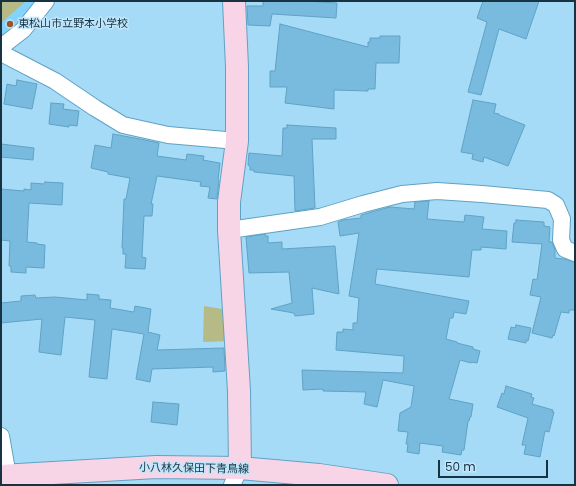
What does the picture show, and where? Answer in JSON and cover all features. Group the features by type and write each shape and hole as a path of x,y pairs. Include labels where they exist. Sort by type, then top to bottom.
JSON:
{"street":[{"path":"1,47 23,30 46,1"},
{"path":"234,1 237,67 237,141 228,202 239,391 236,477"},
{"path":"1,53 55,81 123,125 168,135 237,141"},
{"path":"229,230 320,217 402,194 437,191 475,193 548,200 556,205 562,220 561,240 565,249 575,253"},
{"path":"1,436 5,476"},
{"name":"小八林久保田下青鳥線","path":"5,476 156,467 236,477 319,475 387,485"}],"shaded area":[{"name":"東松山市立野本小学校","path":"1,1 37,1 23,19 1,39"}],"green space":[{"path":"1,1 26,1 1,23"},
{"path":"204,306 228,310 230,341 203,342"}],"building":[{"path":"263,1 337,3 336,18 272,14 270,26 248,25 247,6 263,6"},
{"path":"483,1 539,1 526,39 499,29 481,95 468,92 487,22 477,18"},
{"path":"280,24 368,47 370,38 380,38 380,36 400,36 399,63 376,63 375,89 368,89 368,91 334,90 334,109 285,103 287,87 270,87 270,71 275,71"},
{"path":"17,80 37,84 32,109 4,104 7,84 16,86"},
{"path":"473,100 496,104 494,113 525,125 508,166 484,157 483,162 472,159 473,154 461,152"},
{"path":"51,103 64,104 63,109 79,111 77,126 69,125 69,127 49,124"},
{"path":"287,125 336,128 336,139 312,139 315,208 295,211 294,176 254,172 254,170 250,170 250,166 248,165 249,153 282,156 283,128 287,128"},
{"path":"113,134 159,143 157,156 186,160 187,154 204,156 203,160 220,163 217,199 208,198 210,187 200,186 201,182 157,176 151,204 153,204 152,216 144,216 142,257 146,258 145,269 125,268 126,254 123,254 122,248 124,199 126,199 130,178 108,174 108,172 91,168 95,145 111,148"},
{"path":"1,144 34,148 33,160 1,157"},
{"path":"45,182 63,183 62,205 29,203 27,242 45,245 44,268 26,267 26,273 11,272 11,266 9,266 10,241 1,240 1,189 24,191 24,189 31,190 31,183 44,184"},
{"path":"429,201 427,219 464,222 465,215 484,217 482,229 507,231 506,249 481,247 481,250 472,250 469,277 377,269 375,284 469,301 466,314 454,312 453,318 450,318 446,339 473,347 473,349 480,351 477,363 460,360 449,399 473,404 471,417 468,421 464,450 462,450 461,455 442,452 443,446 420,443 419,454 407,452 408,444 406,444 408,432 398,431 400,413 411,407 414,386 383,380 377,407 364,404 366,392 323,391 323,389 303,390 302,370 403,373 404,356 336,350 337,332 343,332 343,329 353,330 353,323 357,323 359,298 349,296 359,233 340,236 338,222 361,218 361,215 390,207 414,209 415,202"},
{"path":"516,220 544,222 544,226 550,227 549,242 552,242 555,250 555,258 575,262 575,310 569,310 569,313 561,312 554,336 553,335 552,338 532,333 541,297 530,295 533,279 537,280 542,244 512,242 514,223 516,223"},
{"path":"265,234 265,236 268,236 268,243 282,242 282,249 335,246 339,294 312,288 314,314 295,316 294,313 271,309 292,303 289,272 249,273 246,237"},
{"path":"87,294 99,295 99,299 111,300 110,308 134,312 135,306 151,309 148,332 160,335 157,350 224,348 225,371 213,372 213,367 152,369 150,382 136,379 144,334 112,329 107,379 89,377 95,320 65,317 61,355 39,352 42,319 1,323 1,303 21,301 21,296 35,295 36,298 55,297 87,300"},
{"path":"516,325 531,328 528,341 526,340 526,343 508,339 511,327 515,328"},
{"path":"506,386 532,394 531,397 534,398 532,404 553,410 552,412 554,412 549,432 545,431 540,457 524,454 526,445 522,445 528,418 497,407 502,393 504,394"},
{"path":"153,402 179,404 177,425 151,422"}],"place":[{"name":"東松山市立野本小学校","path":"10,24"}]}
